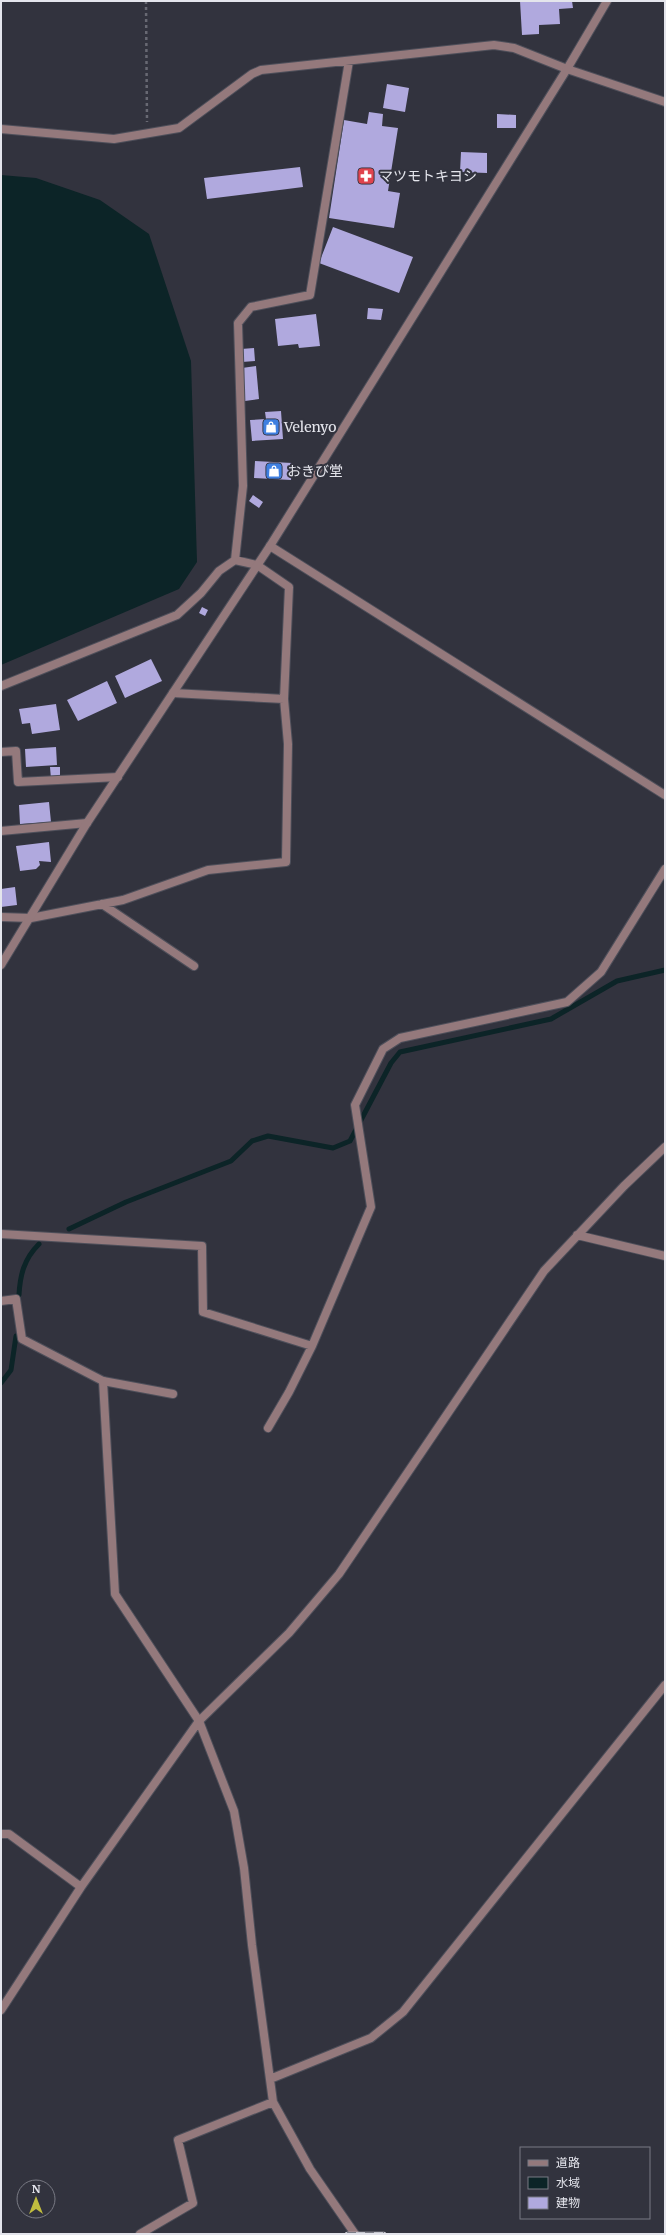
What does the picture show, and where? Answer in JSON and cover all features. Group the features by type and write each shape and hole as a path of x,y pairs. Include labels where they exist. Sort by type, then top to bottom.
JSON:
{"street":[{"path":"1,965 31,918 87,823 270,546 567,69 607,1"},
{"path":"1,129 114,139 147,132 179,128 252,74 261,70 275,67 348,61 494,45 514,48 567,69 665,102"},
{"path":"235,560 244,486 238,323 250,307 310,295 348,61"},
{"path":"270,546 665,795"},
{"path":"1,686 177,615 201,593 219,571 235,560 257,565 289,587 284,699 288,744 286,862 208,870 123,900 31,918 1,917"},
{"path":"173,693 284,699"},
{"path":"1,752 16,751 18,782 118,777"},
{"path":"1,831 87,823"},
{"path":"268,1428 289,1392 312,1346 371,1207 355,1105 383,1049 400,1038 567,1002 600,972 665,869"},
{"path":"102,904 194,966"},
{"path":"1,2010 81,1887 200,1721 289,1633 338,1574 544,1271 624,1186 665,1147"},
{"path":"1,1234 202,1246 203,1312 312,1346"},
{"path":"577,1235 665,1256"},
{"path":"1,1301 16,1299 22,1339 103,1381 173,1394"},
{"path":"103,1381 115,1594 200,1721 234,1811 244,1868 252,1945 273,2102 310,2169 355,2234"},
{"path":"270,2079 371,2038 403,2012 665,1685"},
{"path":"1,1834 9,1834 81,1887"},
{"path":"140,2234 193,2203 178,2140 273,2102"}],"path":[{"path":"146,1 147,132"}],"water":[{"path":"1,175 36,178 100,200 149,234 191,361 197,562 179,589 1,665"}],"building":[{"path":"520,1 572,1 573,8 559,9 560,24 539,25 539,34 522,35"},
{"path":"387,84 409,88 405,112 383,108"},
{"path":"369,112 383,114 382,126 398,128 388,191 400,193 394,228 329,218 344,120 367,124"},
{"path":"497,114 516,115 516,128 497,128"},
{"path":"461,152 487,153 487,173 460,172"},
{"path":"300,167 303,187 207,199 204,178"},
{"path":"333,227 413,257 399,293 319,263"},
{"path":"368,308 383,309 381,320 367,319"},
{"path":"316,314 320,346 299,348 298,344 278,346 275,319"},
{"path":"254,348 255,361 242,362 241,349"},
{"path":"256,366 259,399 245,401 242,368"},
{"path":"281,411 283,439 252,441 250,420 266,419 265,412"},
{"path":"255,461 292,463 291,480 254,478"},
{"path":"253,495 263,502 259,508 249,501"},
{"path":"202,607 208,610 205,616 199,613"},
{"path":"151,659 162,681 125,698 115,676"},
{"path":"107,681 117,703 78,721 67,700"},
{"path":"56,704 60,730 32,734 30,723 22,724 19,709"},
{"path":"56,747 57,765 26,767 25,749"},
{"path":"50,767 60,767 60,779 51,779"},
{"path":"49,802 51,822 20,824 19,805"},
{"path":"49,842 51,862 39,861 40,865 36,869 20,871 16,846"},
{"path":"15,887 17,905 1,907 1,889"}],"waterway":[{"path":"69,1229 126,1202 231,1161 252,1141 268,1136 333,1148 350,1141 391,1063 400,1052 551,1019 617,981 665,970"},
{"path":"19,1295 20,1281 26,1261 39,1244"},
{"path":"1,1383 11,1370 16,1336"}],"railway":[{"path":"347,2234 384,2234"}],"place":[{"name":"マツモトキヨシ","path":"366,176"},
{"name":"Velenyo","path":"271,427"},
{"name":"おきび堂","path":"274,471"}]}
